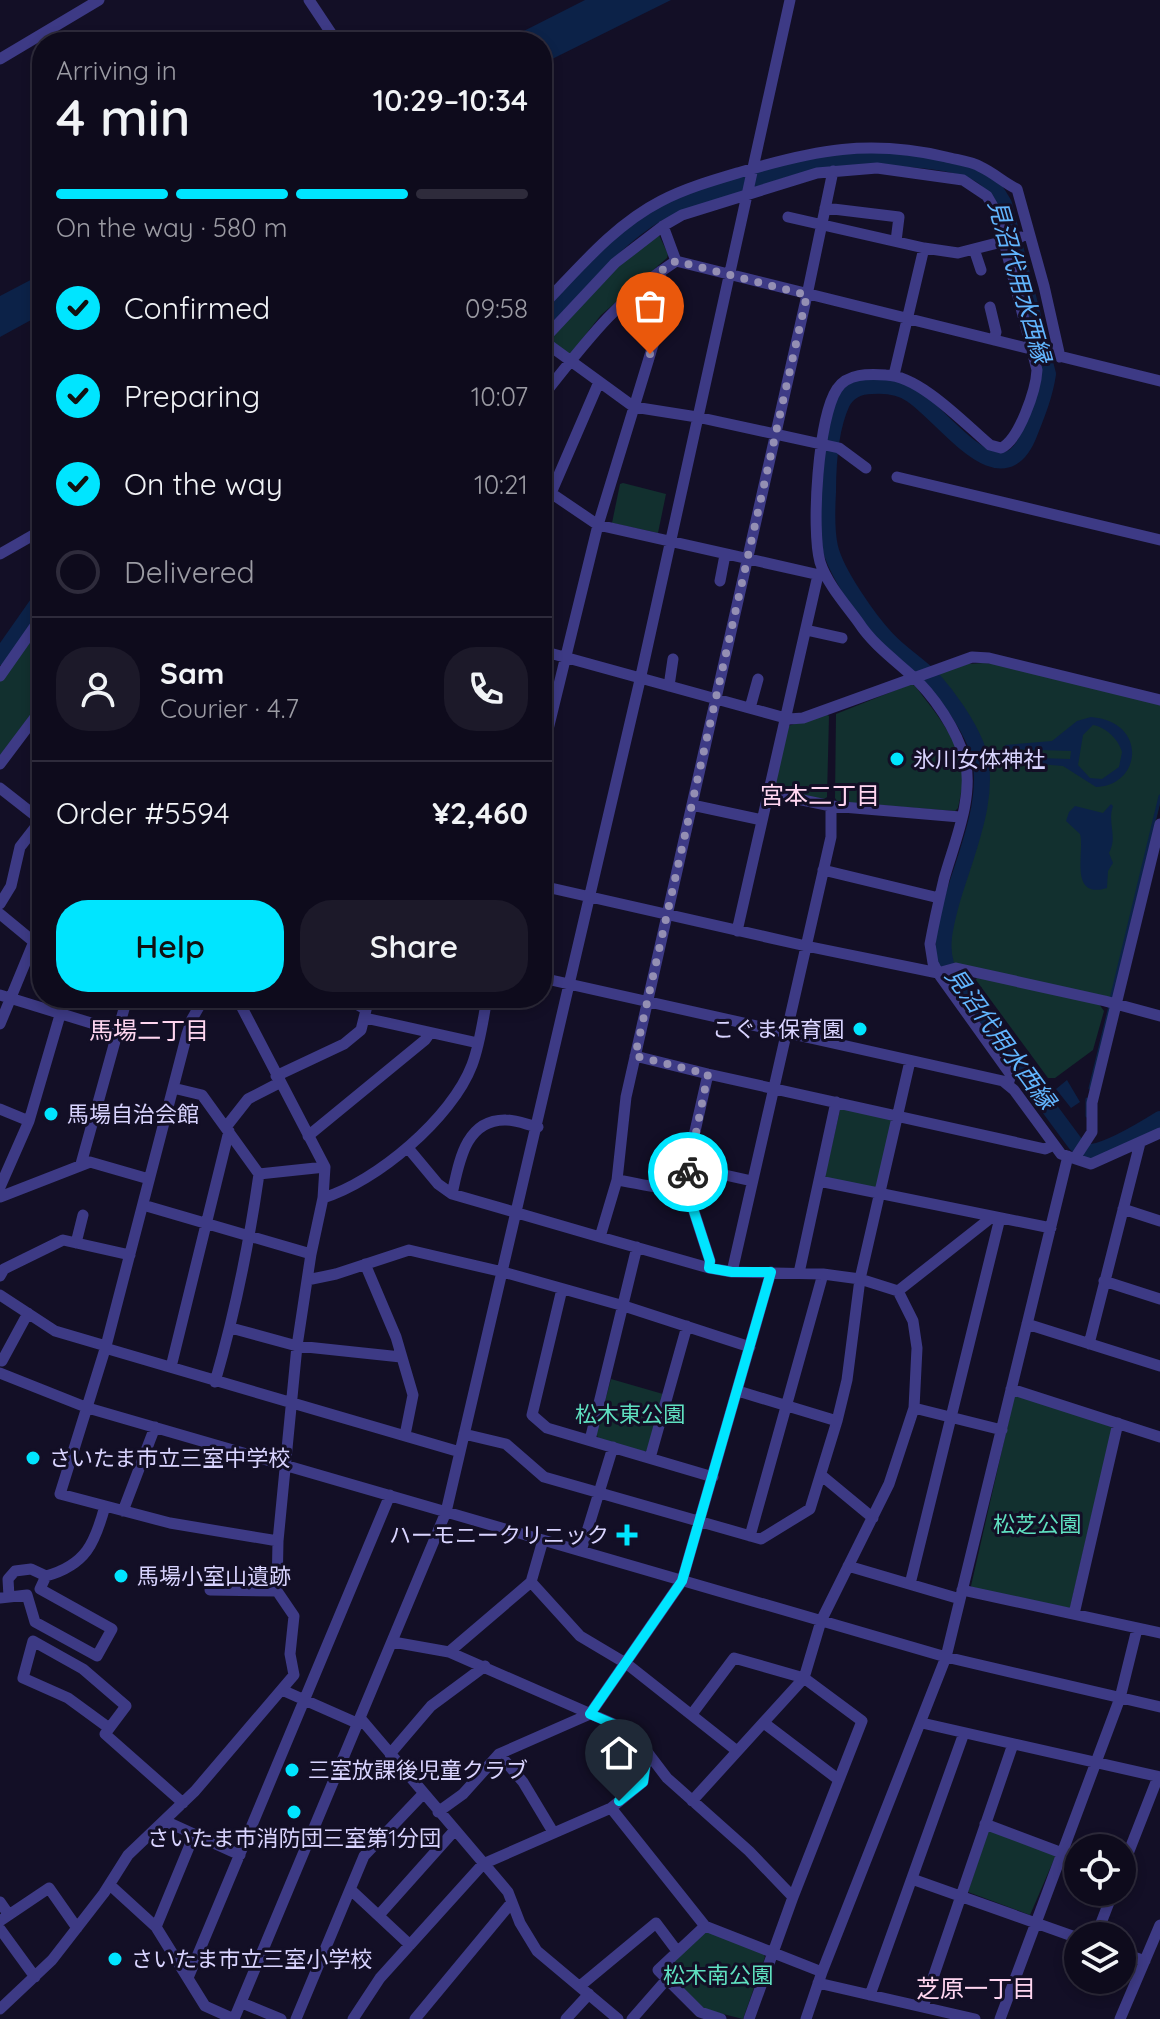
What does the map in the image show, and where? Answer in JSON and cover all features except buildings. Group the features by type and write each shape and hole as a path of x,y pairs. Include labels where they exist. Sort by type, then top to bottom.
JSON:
{"street":[{"path":"45,32 99,0"},
{"path":"309,0 330,32"},
{"path":"110,1885 156,1927 205,2006 234,2019 446,1512 640,680 790,0"},
{"path":"0,59 32,40"},
{"path":"552,296 591,255 634,218 672,196 706,182 836,148 880,147 931,154 980,166 1017,189 1044,286 1055,356"},
{"path":"552,329 615,263 663,226 682,215 747,191 817,173 877,168 963,180 987,196 1013,239 1037,370 1036,384 1013,439 1001,448 990,445 923,389 894,375 865,374 851,378 837,388 823,444 815,503 823,576 863,629 915,676 945,718 964,758 968,776 930,944 938,973 1011,1075 1008,1084"},
{"path":"600,1237 617,1180 626,1097 833,171"},
{"path":"825,208 899,217 896,241"},
{"path":"788,217 958,253 1013,239"},
{"path":"663,226 676,261"},
{"path":"894,375 924,248"},
{"path":"974,249 981,270"},
{"path":"552,385 606,317 676,261 1160,381"},
{"path":"552,710 598,525 657,332 661,271"},
{"path":"990,307 996,332 994,340"},
{"path":"552,347 634,407 697,417 839,448 866,468"},
{"path":"552,480 599,382"},
{"path":"897,477 1160,540"},
{"path":"552,493 598,525 823,576"},
{"path":"0,554 32,536"},
{"path":"720,581 725,555"},
{"path":"737,931 806,630 823,576"},
{"path":"0,676 32,630"},
{"path":"806,630 842,638"},
{"path":"552,654 786,718 803,718 965,658 980,657 1160,700"},
{"path":"669,686 673,659"},
{"path":"750,708 758,679"},
{"path":"0,764 32,721"},
{"path":"0,788 32,811"},
{"path":"769,793 831,806 960,817"},
{"path":"692,805 762,820"},
{"path":"732,1272 831,837 831,806"},
{"path":"806,2019 946,1657 1051,1228 1072,1157 1092,1132 1092,1103 1160,824"},
{"path":"0,904 11,886 20,847 32,830"},
{"path":"823,870 939,898"},
{"path":"552,888 938,973 956,968 1160,1016"},
{"path":"0,914 32,940"},
{"path":"0,1024 5,997 32,946"},
{"path":"552,980 1008,1084 1061,1154 1091,1164 1160,1133"},
{"path":"5,997 32,1006"},
{"path":"40,1008 117,1031"},
{"path":"0,1187 29,1121 61,1008"},
{"path":"81,1164 124,1008"},
{"path":"198,1008 192,1019 173,1088 106,1347 60,1494 170,1523 278,1541"},
{"path":"2,2002 35,1977 110,1885 128,1855 231,1752 294,1675 290,1654 294,1616 277,1591 278,1541 297,1346 323,1198 325,1167 242,1008"},
{"path":"323,1198 340,1193 408,1148 449,1104 472,1066 485,1008"},
{"path":"171,1367 228,1129 248,1099 278,1079 344,1044 361,1030 366,1009 430,1033 478,1043"},
{"path":"308,1136 430,1033"},
{"path":"635,1056 1045,1149 1054,1145"},
{"path":"464,1434 506,1444 544,1477 761,1539 810,1509 847,1380 860,1279 910,1061"},
{"path":"708,1074 688,1162 687,1190 710,1261 709,1268"},
{"path":"173,1088 202,1095 259,1174 231,1328 215,1382"},
{"path":"799,1273 836,1102"},
{"path":"0,1109 29,1121"},
{"path":"452,1194 463,1147 479,1126 505,1120 538,1127"},
{"path":"1089,1344 1140,1143"},
{"path":"408,1148 438,1184 452,1194 709,1268 860,1279 898,1291 913,1321 917,1348 914,1408 889,1484 821,1621 804,1678 692,1801"},
{"path":"0,1197 90,1162 149,1179"},
{"path":"259,1174 325,1167"},
{"path":"617,1180 687,1190 719,1180 725,1175 752,1181"},
{"path":"819,1181 1051,1228"},
{"path":"143,1205 311,1254"},
{"path":"1123,1209 1160,1221"},
{"path":"76,1243 83,1215"},
{"path":"898,1291 996,1217"},
{"path":"910,1584 996,1217"},
{"path":"0,1276 4,1269 63,1240 130,1255"},
{"path":"590,1440 637,1247"},
{"path":"307,1280 336,1274 409,1250 503,1272 624,1306 750,1347"},
{"path":"365,1264 396,1337 413,1395 405,1435"},
{"path":"438,1812 468,1789 499,1754 590,1714 682,1581 771,1272"},
{"path":"750,1536 823,1274"},
{"path":"1104,1281 1160,1299"},
{"path":"562,1289 532,1415 547,1428 713,1477"},
{"path":"0,1295 55,1331 215,1382 460,1452"},
{"path":"28,1313 1,1367 88,1408 946,1657 1160,1707"},
{"path":"1027,1324 1160,1366"},
{"path":"650,1458 687,1326"},
{"path":"231,1328 297,1346 401,1357"},
{"path":"1011,1389 1160,1437"},
{"path":"738,1391 837,1421"},
{"path":"914,1408 1002,1430"},
{"path":"1074,1614 1118,1423"},
{"path":"123,1511 155,1427"},
{"path":"581,1551 613,1447"},
{"path":"821,1475 873,1518"},
{"path":"188,1978 390,1495"},
{"path":"46,1576 40,1589 112,1629 97,1656 35,1622 27,1595 4,1598 8,1579 15,1571 31,1569 46,1576 66,1569 88,1551 97,1538 105,1506"},
{"path":"449,1652 531,1582 543,1540"},
{"path":"848,1566 961,1595 1074,1614 1160,1633"},
{"path":"531,1582 580,1636 627,1664 737,1751"},
{"path":"210,1590 277,1591"},
{"path":"1000,2019 1120,1698 1137,1629"},
{"path":"109,1728 68,1698 23,1678 33,1641 83,1669 126,1706 105,1734 183,1803"},
{"path":"393,1642 449,1652 632,1732 667,1778 749,1851 793,1897"},
{"path":"692,1714 734,1658 804,1678 862,1721 749,2019"},
{"path":"390,1754 439,1698 485,1666"},
{"path":"282,1690 360,1722 508,1892 533,1946 618,2019"},
{"path":"764,1723 839,1780"},
{"path":"922,1723 1159,1777 1136,1834"},
{"path":"870,1995 964,1733"},
{"path":"923,2007 1013,1744"},
{"path":"353,2019 371,1990 483,1864 611,1808 643,1782 647,1753"},
{"path":"499,1754 523,1782 553,1832"},
{"path":"296,2019 364,1856 423,1794"},
{"path":"611,1808 705,1926 772,1952 820,1977 870,1995 975,2019"},
{"path":"165,1821 240,1855"},
{"path":"985,1824 1062,1853"},
{"path":"379,1915 454,1831"},
{"path":"156,1927 194,1835"},
{"path":"912,1879 1064,1933"},
{"path":"0,1902 4,1918 49,1888 77,1928"},
{"path":"351,1890 410,1945"},
{"path":"415,2019 512,1902"},
{"path":"566,2019 584,1990 656,1923 677,1951"},
{"path":"1120,2019 1160,1925"},
{"path":"705,1926 658,1970 700,2012 721,2019"},
{"path":"0,1929 35,1977"},
{"path":"1136,1958 1145,1961"},
{"path":"632,2019 667,1979"},
{"path":"242,2003 281,2019"}],"green space":[{"path":"658,233 668,254 601,315 571,353 552,343 552,336 628,257"},
{"path":"620,484 666,494 658,533 612,523"},
{"path":"32,634 32,713 0,755 0,679"},
{"path":"966,664 1000,664 1160,703 1160,804 1112,1000 952,963 949,935 985,811 988,780 983,745 938,674"},
{"name":"氷川女体神社","path":"911,684 938,717 957,751 963,776 958,808 955,811 838,802 835,798 836,714"},
{"path":"826,714 829,716 827,797 823,800 776,790 788,726"},
{"path":"977,977 1099,1004 1104,1011 1093,1050 1055,1078 1048,1078 976,980"},
{"path":"843,1108 892,1121 877,1188 826,1178 840,1110"},
{"name":"松木東公園","path":"611,1379 663,1394 645,1452 599,1439 596,1434"},
{"name":"松芝公園","path":"1018,1395 1109,1424 1112,1428 1070,1608 973,1590 971,1586 1014,1397"},
{"path":"988,1830 1054,1854 1030,1915 968,1892"},
{"name":"松木南公園","path":"703,1930 762,1951 765,1957 743,2019 699,2008 665,1973 664,1967"}],"water":[{"path":"585,0 671,0 552,59 552,32 522,32"},
{"path":"32,279 32,319 0,337 0,296"},
{"path":"1091,717 1110,721 1123,730 1130,741 1132,754 1129,766 1111,784 1096,787 1063,766 1004,761 1007,757 1070,759 1071,751 1006,749 1005,745 1052,741 1077,721","holes":["1093,725 1111,735 1122,752 1119,767 1102,779 1090,778 1078,765 1083,735"]},
{"path":"1111,804 1113,841 1109,853 1113,863 1108,871 1107,888 1095,890 1083,881 1080,834 1066,821 1075,806 1103,813"},
{"path":"1067,1080 1080,1102 1071,1108 1056,1089"}],"waterway":[{"name":"見沼代用水西縁","path":"552,312 611,250 657,214 684,202 801,165 869,158 924,160 971,170 994,188 1004,204 1048,374 1030,432 1019,452 1005,460 990,458 973,449 908,392 883,386 854,390 842,403 832,435 828,481 829,540 833,558 863,608 887,639 939,686 963,719 976,745 981,764 980,804 946,926 944,949 950,972 1083,1150 1092,1152 1108,1147 1160,1119"},
{"name":"見沼代用水西縁","path":"0,657 32,611"},
{"path":"1111,999 1160,796"},
{"path":"1090,1088 1110,1006"},
{"path":"1087,1099 1087,1116"}],"way so far":[{"path":"650,354 660,314 661,271 676,261 807,295 635,1056 708,1074 688,1172"}],"place":[{"name":"氷川女体神社","path":"897,759"},
{"name":"こぐま保育園","path":"860,1029"},
{"name":"馬場自治会館","path":"51,1114"},
{"name":"さいたま市立三室中学校","path":"33,1458"},
{"name":"ハーモニークリニック","path":"627,1535"},
{"name":"馬場小室山遺跡","path":"121,1576"},
{"name":"三室放課後児童クラブ","path":"292,1770"},
{"name":"さいたま市消防団三室第1分団","path":"294,1812"},
{"name":"さいたま市立三室小学校","path":"115,1959"}],"district":[{"name":"宮本二丁目","path":"820,795"},
{"name":"馬場二丁目","path":"149,1030"},
{"name":"芝原一丁目","path":"976,1988"}],"route":[{"path":"619,1801 643,1782 647,1753 632,1732 590,1714 682,1581 771,1272 732,1272 709,1268 710,1261 687,1190 688,1172"}]}
